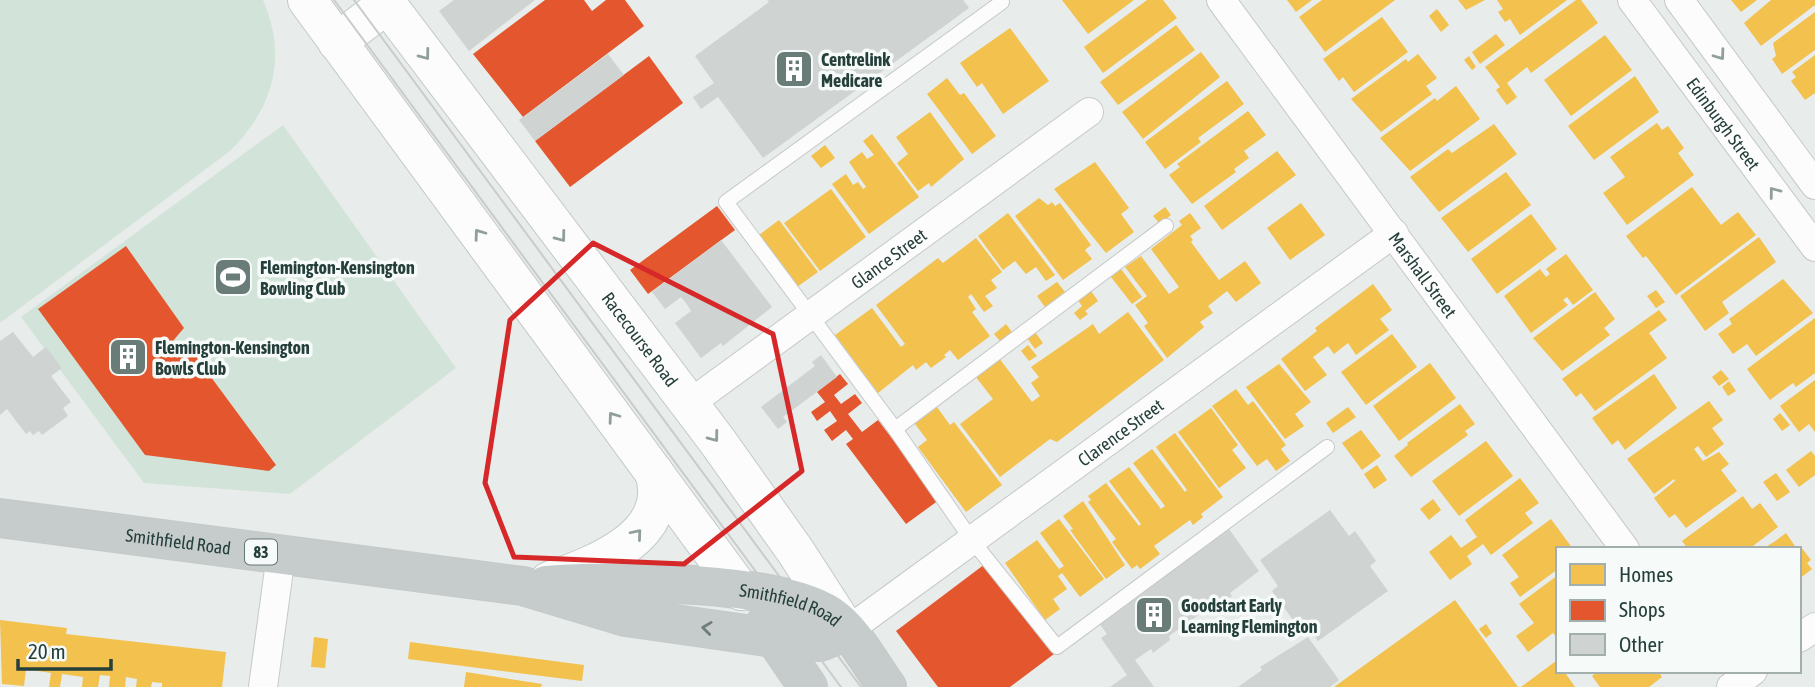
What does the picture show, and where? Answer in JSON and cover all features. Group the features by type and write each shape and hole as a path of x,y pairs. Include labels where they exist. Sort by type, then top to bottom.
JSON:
{"highway":[{"name":"Smithfield Road","path":"0,518 528,586 626,617 774,638 820,642 846,631 834,617 808,605 774,595 623,580 528,586"},
{"path":"741,592 808,687"},
{"name":"Racecourse Road","path":"846,631 887,687"}],"main road":[{"path":"307,0 741,592"},
{"path":"337,42 387,1"},
{"name":"Racecourse Road","path":"387,1 779,527 846,631"},
{"path":"528,586 594,565 633,540 656,502 657,485 654,472"}],"street":[{"name":"Marshall Street","path":"1221,0 1624,547"},
{"name":"Edinburgh Street","path":"1632,0 1815,247"},
{"name":"Edinburgh Street","path":"1679,0 1815,185"},
{"name":"Glance Street","path":"689,404 1089,112"},
{"name":"Clarence Street","path":"846,631 1394,233"},
{"path":"263,687 281,555"},
{"path":"1717,673 1729,687 1750,673"}],"lane":[{"path":"1002,2 726,202 895,429 971,540 1056,647 1327,447"},
{"path":"895,429 1166,226"}],"highlighted area":[{"path":"593,243 773,334 802,471 684,564 514,557 485,483 510,320"}],"green space":[{"path":"0,0 263,0 271,21 275,62 266,100 245,135 230,151 0,323"},
{"name":"Flemington-Kensington Bowling Club","path":"283,125 456,368 290,494 144,483 21,317"}],"building: Homes":[{"path":"1062,0 1134,0 1088,34"},
{"path":"1147,0 1163,0 1177,18 1103,73 1084,47"},
{"path":"1287,0 1312,0 1296,12"},
{"path":"1322,0 1395,0 1325,52 1299,17"},
{"path":"1458,0 1485,0 1466,10"},
{"path":"1497,0 1567,0 1520,35 1510,19 1505,22 1498,12 1503,9"},
{"path":"1576,0 1581,0 1598,23 1531,73 1527,67 1507,83 1517,97 1507,105 1496,90 1500,87 1485,67"},
{"path":"1731,0 1757,0 1741,12"},
{"path":"1771,0 1815,0 1815,5 1761,46 1744,23"},
{"path":"1437,9 1449,25 1441,32 1429,16"},
{"path":"1815,12 1815,50 1782,74 1772,59 1776,56 1773,43"},
{"path":"1382,17 1408,52 1354,92 1343,77 1339,81 1323,59"},
{"path":"1176,25 1195,50 1118,105 1100,82"},
{"path":"1010,28 1049,81 1003,114 982,83 977,87 960,63"},
{"path":"1496,34 1505,45 1480,64 1472,52"},
{"path":"1605,35 1632,70 1571,116 1544,80"},
{"path":"1201,52 1220,77 1143,139 1122,112"},
{"path":"1418,54 1437,78 1426,86 1432,94 1381,132 1351,99 1406,59 1408,62"},
{"path":"1815,55 1815,93 1805,100 1791,81 1796,77 1792,72"},
{"path":"1469,56 1476,67 1472,70 1464,60"},
{"path":"1635,76 1659,112 1594,160 1568,126"},
{"path":"947,78 960,95 964,93 996,136 972,154 927,94"},
{"path":"1227,81 1244,104 1198,138 1201,142 1165,169 1145,142"},
{"path":"1456,86 1480,119 1410,171 1380,138"},
{"path":"1248,111 1266,135 1244,151 1249,158 1234,169 1236,172 1192,204 1169,175 1180,167 1177,164"},
{"path":"930,112 964,159 931,187 929,183 918,191 897,163 908,154 896,137"},
{"path":"1657,123 1662,130 1668,126 1684,148 1678,153 1694,175 1627,225 1603,193 1625,177 1610,157"},
{"path":"1494,124 1517,154 1439,212 1410,177 1448,149 1452,153"},
{"path":"872,134 919,197 869,234 832,184 846,174 853,185 858,182 863,189 866,187 849,162 862,152 867,159 874,155 863,141"},
{"path":"825,145 835,158 821,168 811,156"},
{"path":"1277,151 1296,175 1222,230 1204,206"},
{"path":"1095,162 1129,208 1121,214 1134,232 1106,253 1054,189"},
{"path":"1506,172 1531,205 1468,252 1441,218"},
{"path":"1692,187 1721,225 1738,212 1756,235 1676,295 1646,256 1643,258 1626,236"},
{"path":"831,189 866,237 820,271 784,223"},
{"path":"1039,198 1048,205 1052,202 1055,206 1060,203 1091,245 1085,250 1092,259 1063,280 1015,216"},
{"path":"1301,203 1325,235 1290,260 1267,228"},
{"path":"1165,207 1171,215 1160,224 1153,216"},
{"path":"1008,213 1055,275 1046,281 1036,267 1026,274 1015,261 1003,270 978,236"},
{"path":"1190,213 1201,228 1190,236 1193,240 1191,242 1219,280 1245,261 1261,283 1236,302 1227,291 1208,306 1213,313 1200,322 1204,327 1167,358 1144,326 1148,323 1135,305 1147,296 1125,267 1141,256 1169,294 1179,287 1151,249 1182,225 1179,221"},
{"path":"1531,214 1557,249 1497,294 1471,259"},
{"path":"779,220 818,272 797,287 759,235"},
{"path":"1759,237 1776,262 1722,302 1729,313 1705,331 1680,296"},
{"path":"976,238 1002,272 991,280 997,288 985,296 993,306 984,312 971,294 968,297 976,309 972,312 990,336 958,360 950,350 944,355 946,357 931,368 926,362 916,370 913,365 878,393 835,335 872,308 901,347 905,344 876,305 938,258 943,263"},
{"path":"1566,254 1593,290 1573,305 1567,297 1563,300 1568,305 1531,333 1504,296 1540,269 1546,277 1550,274 1546,269"},
{"path":"1121,269 1142,297 1132,304 1111,277"},
{"path":"1783,279 1813,313 1756,356 1747,344 1733,354 1718,334 1732,324 1729,319"},
{"path":"1057,282 1065,292 1045,307 1037,296"},
{"path":"1373,284 1392,310 1380,319 1389,330 1356,355 1348,343 1334,354 1328,346 1313,357 1327,375 1305,391 1281,359 1317,331 1315,328"},
{"path":"1656,290 1665,302 1656,308 1647,296"},
{"path":"1091,291 1098,301 1085,311 1088,314 1080,320 1074,313 1082,306 1078,300"},
{"path":"1595,292 1615,319 1604,328 1610,335 1562,371 1533,338"},
{"path":"1659,310 1667,320 1649,333 1667,358 1595,411 1581,393 1576,397 1562,379"},
{"path":"1128,312 1164,360 1057,442 1050,439 1000,477 960,424 993,399 975,376 999,358 1032,402 1040,396 1031,383 1039,377 1031,367 1093,324 1099,334"},
{"path":"1815,318 1815,373 1796,387 1793,383 1770,400 1747,369"},
{"path":"1006,324 1012,332 1000,341 994,334"},
{"path":"1035,332 1043,343 1035,349 1027,338"},
{"path":"1392,334 1417,367 1366,405 1341,372"},
{"path":"1028,345 1037,356 1029,361 1021,351"},
{"path":"1430,363 1456,398 1399,441 1373,406"},
{"path":"1279,364 1311,402 1295,414 1304,426 1285,439 1246,387"},
{"path":"1721,370 1729,379 1719,386 1712,377"},
{"path":"1654,374 1677,408 1625,450 1618,440 1612,445 1592,418"},
{"path":"1815,380 1815,432 1809,424 1799,432 1780,406"},
{"path":"1729,381 1736,391 1728,396 1722,387"},
{"path":"1236,389 1248,405 1253,401 1286,445 1281,449 1290,461 1276,471 1267,459 1257,466 1212,406"},
{"path":"1709,401 1723,420 1712,428 1724,444 1706,457 1698,446 1694,449 1703,461 1719,452 1729,464 1721,470 1737,491 1686,528 1675,514 1669,518 1654,498 1675,481 1674,479 1654,494 1627,459"},
{"path":"934,403 950,425 954,422 1002,485 966,512 918,447 927,440 912,420"},
{"path":"1460,404 1475,424 1465,431 1468,435 1411,477 1394,456 1408,445 1407,443"},
{"path":"1348,407 1356,417 1333,433 1326,423"},
{"path":"1211,408 1238,445 1232,450 1246,468 1219,488 1178,432"},
{"path":"1780,413 1790,425 1782,431 1773,419"},
{"path":"1361,430 1381,456 1362,470 1342,443"},
{"path":"1175,433 1223,497 1201,514 1203,517 1193,525 1190,520 1154,546 1160,554 1140,569 1137,565 1132,569 1112,542 1116,539 1088,502 1091,500 1088,496 1106,483 1139,526 1141,524 1109,481 1129,467 1161,509 1165,506 1133,463 1152,449 1185,492 1187,490 1156,447"},
{"path":"1486,441 1513,476 1459,516 1432,481"},
{"path":"1811,451 1815,456 1815,475 1799,487 1786,470"},
{"path":"1377,465 1387,480 1374,489 1364,474"},
{"path":"1776,473 1790,492 1777,501 1763,482"},
{"path":"1520,478 1539,503 1525,513 1533,523 1491,555 1483,544 1467,556 1472,564 1450,580 1429,552 1451,535 1461,548 1477,537 1465,520"},
{"path":"1743,496 1752,509 1760,503 1778,527 1752,547 1686,547 1682,541"},
{"path":"1433,499 1441,510 1429,520 1420,509"},
{"path":"1083,501 1125,565 1106,579 1070,530 1073,529 1063,516"},
{"path":"1059,519 1104,579 1080,597 1062,573 1058,576 1067,589 1053,599 1060,609 1045,620 1005,563 1037,540 1059,569 1064,566 1040,533"},
{"path":"1551,519 1572,547 1556,547 1556,570 1520,597 1510,583 1519,577 1502,555"},
{"path":"1786,533 1796,547 1765,547"},
{"path":"1801,547 1811,560 1807,563 1812,569 1801,577"},
{"path":"1556,576 1556,637 1553,633 1528,652 1516,636 1534,623 1519,604"},
{"path":"1455,600 1518,687 1334,687"},
{"path":"0,620 67,628 66,634 226,652 222,687 162,687 162,683 152,682 151,687 136,687 137,679 126,677 125,687 109,687 110,676 100,675 98,687 82,687 83,677 62,674 60,687 49,687 51,673 26,669 24,686 2,684"},
{"path":"1486,624 1492,633 1486,638 1479,629"},
{"path":"314,637 328,639 325,668 311,667"},
{"path":"410,642 584,665 582,681 408,659"},
{"path":"1556,661 1556,673 1565,673 1575,687 1521,687"},
{"path":"466,672 542,684 541,687 464,687"},
{"path":"1596,673 1659,673 1662,677 1649,687 1600,687 1592,676"}],"building: Shops":[{"path":"545,0 584,0 592,11 606,0 625,0 644,26 523,117 473,54"},
{"path":"649,56 683,103 570,187 535,141"},
{"path":"717,206 735,230 648,294 630,270"},
{"name":"Flemington-Kensington Bowls Club","path":"126,246 184,328 172,342 185,360 194,354 276,465 269,471 145,455 38,309"},
{"path":"840,374 848,384 834,395 841,404 855,394 862,403 848,414 862,432 878,420 939,500 906,524 846,444 853,439 846,430 832,441 824,430 837,421 830,411 817,421 811,412 825,402 817,392"},
{"path":"985,564 1054,654 1010,687 938,687 896,631"}],"building: Other":[{"path":"454,0 535,0 469,51 439,11"},
{"name":"Centrelink Medicare","path":"767,0 963,0 969,8 763,158 718,97 701,109 693,97 714,83 695,56 769,2"},
{"path":"608,54 624,75 535,141 519,120"},
{"path":"721,240 772,307 723,346 721,343 701,358 675,323 691,311 686,303 681,297 665,309 652,292"},
{"path":"13,332 33,357 46,347 62,368 51,376 71,402 63,408 68,416 42,435 39,431 33,435 30,431 26,434 7,409 0,415 0,341"},
{"path":"821,355 837,377 783,417 787,422 778,429 761,407 815,366 812,362"},
{"path":"1330,510 1349,536 1355,531 1376,561 1370,566 1388,591 1318,641 1300,616 1293,620 1272,591 1278,586 1260,560"},
{"name":"Goodstart Early Learning Flemington","path":"1229,529 1259,571 1230,593 1232,596 1216,607 1214,604 1169,636 1170,640 1153,653 1151,649 1135,660 1154,687 1110,687 1127,675 1101,638 1107,634 1099,623"},
{"name":"Goodstart Early Learning Flemington","path":"1308,637 1339,680 1330,687 1238,687 1262,670 1260,667"}],"tram line":[{"path":"334,0 841,687"},
{"path":"354,0 861,687"}],"place":[{"name":"Centrelink Medicare","path":"794,69"},
{"name":"Flemington-Kensington Bowling Club","path":"233,277"},
{"name":"Flemington-Kensington Bowls Club","path":"128,357"},
{"name":"Goodstart Early Learning Flemington","path":"1154,615"}]}
